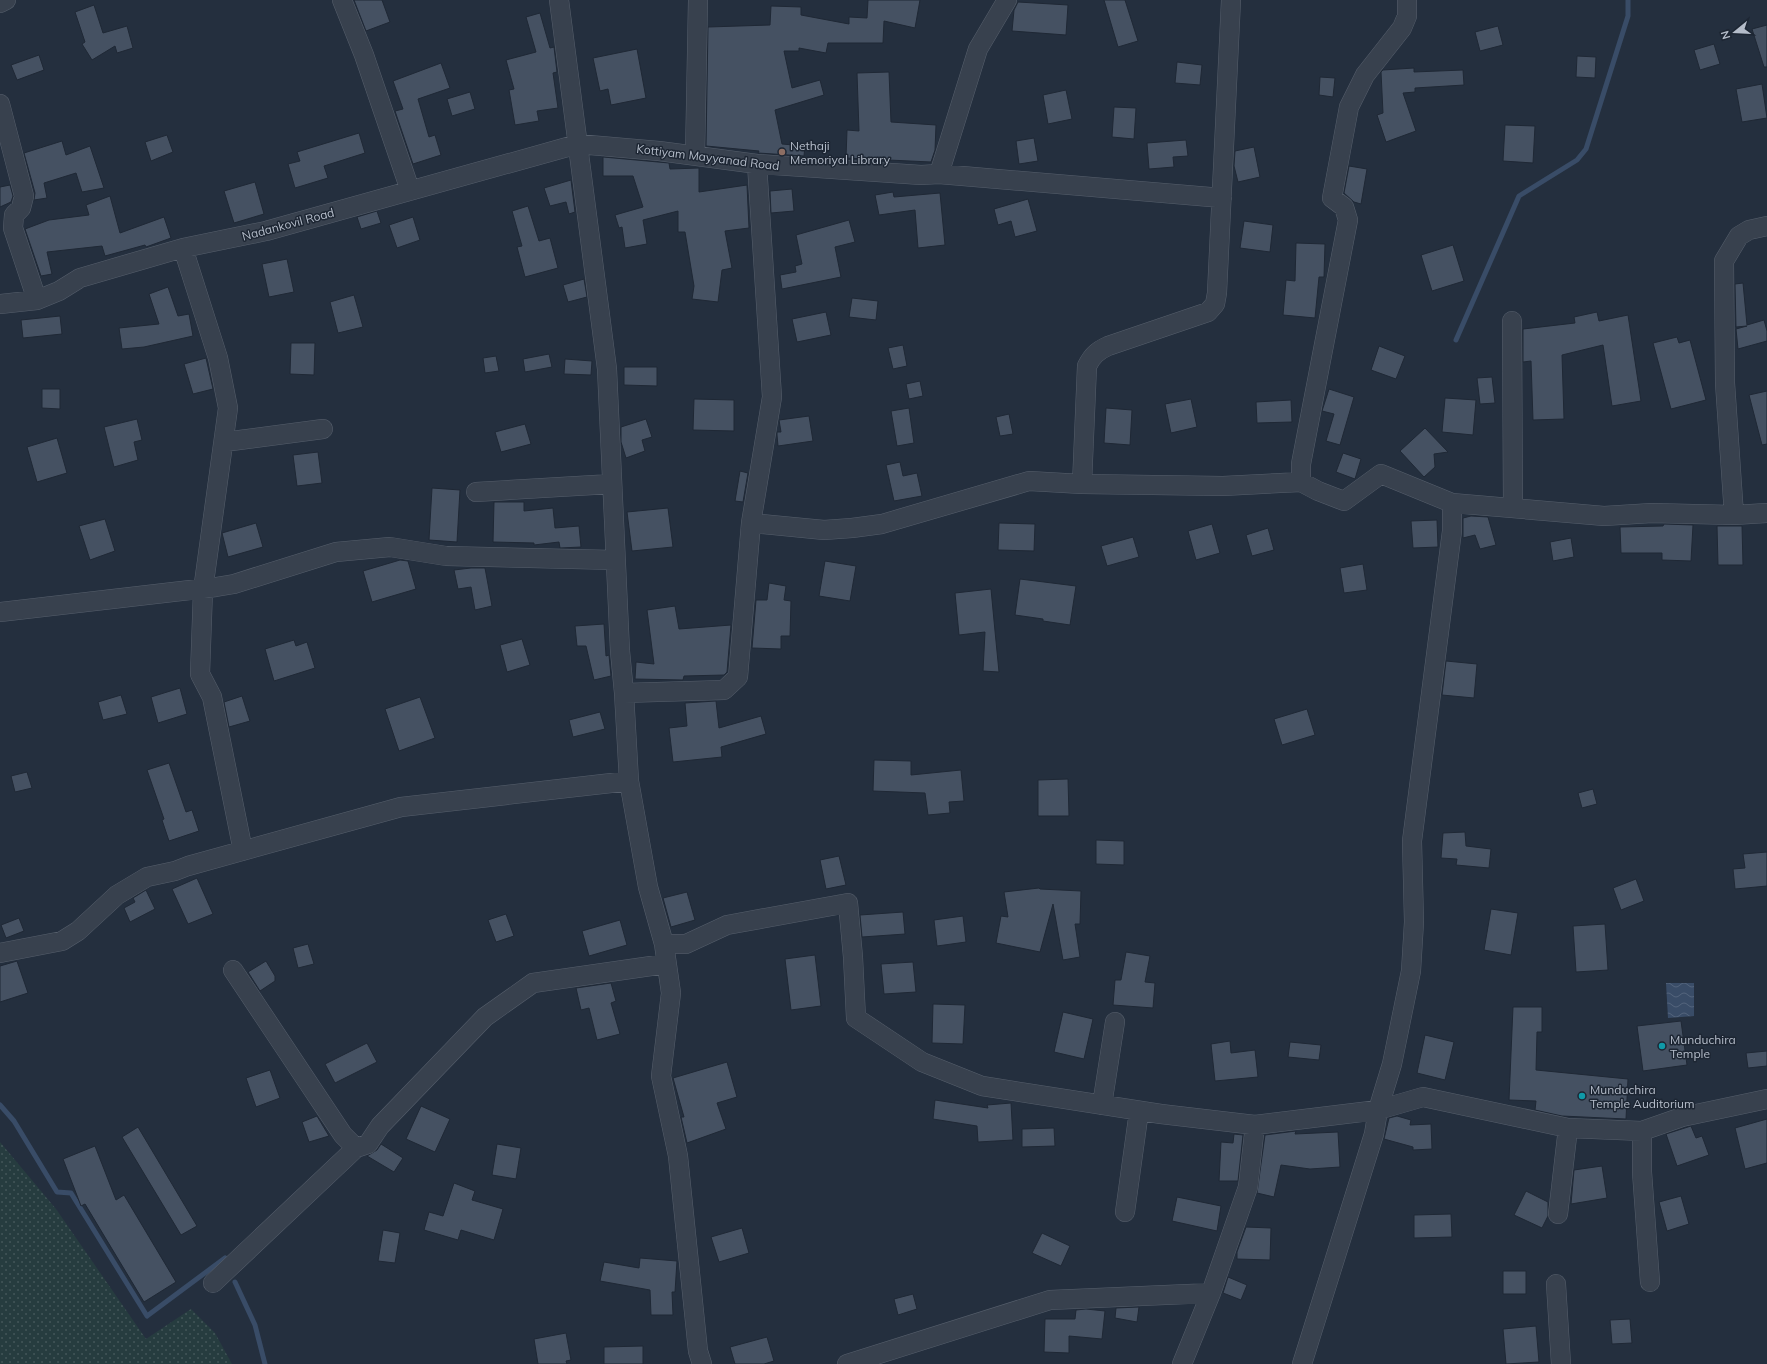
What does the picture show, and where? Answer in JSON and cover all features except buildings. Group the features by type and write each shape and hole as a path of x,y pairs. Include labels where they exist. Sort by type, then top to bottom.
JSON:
{"street":[{"path":"0,3 6,0"},
{"path":"342,0 364,55 410,190"},
{"path":"559,0 606,369 620,651 629,781 648,887 664,944 665,964 671,993 661,1076 678,1156 697,1343 702,1364"},
{"path":"695,156 698,0"},
{"path":"939,174 978,49 1007,0"},
{"path":"1082,484 1087,366 1091,358 1098,350 1108,346 1208,312 1215,304 1217,293 1222,198 1231,0"},
{"path":"1301,482 1301,464 1348,220 1344,207 1332,198 1349,107 1365,75 1402,28 1406,16 1407,0"},
{"path":"0,104 24,196 21,208 14,215 14,228 37,300"},
{"name":"Nadankovil Road","path":"0,304 37,300 59,291 80,278 183,248 266,231 578,144"},
{"name":"Kottiyam Mayyanad Road","path":"578,144 757,164 921,175 939,174 1222,198"},
{"path":"624,693 724,690 738,677 751,523 772,397 757,164"},
{"path":"1734,515 1725,383 1724,261 1740,236 1749,230 1767,226"},
{"path":"183,248 218,358 228,408 224,442 218,471 203,590 200,674 212,697 243,851"},
{"path":"1512,321 1513,508"},
{"path":"224,442 323,429"},
{"path":"751,523 824,530 882,524 1029,481 1082,484 1223,486 1301,482 1318,491 1344,501 1381,474 1452,503 1604,516 1652,512 1734,515 1767,513"},
{"path":"476,492 611,484"},
{"path":"1302,1364 1374,1134 1378,1110 1392,1064 1411,971 1414,922 1412,841 1452,531 1452,503"},
{"path":"0,612 203,590 234,584 336,552 390,547 446,556 615,560"},
{"path":"0,953 62,941 78,931 117,895 147,877 174,871 401,808 629,781"},
{"path":"664,944 686,944 727,924 848,903 853,956 856,1018 922,1062 982,1086 1139,1111 1255,1125 1378,1110 1423,1097 1568,1128 1642,1131 1682,1117 1767,1099"},
{"path":"213,1283 356,1148 368,1144 380,1126 485,1017 533,983 665,964"},
{"path":"233,970 342,1135 356,1148"},
{"path":"1102,1105 1115,1022"},
{"path":"1125,1212 1139,1111"},
{"path":"1182,1364 1210,1293 1248,1187 1255,1125"},
{"path":"1558,1214 1568,1128"},
{"path":"1642,1131 1642,1172 1650,1282"},
{"path":"1556,1284 1561,1364"},
{"path":"847,1364 1050,1300 1210,1293"}],"green space":[{"path":"0,1142 56,1209 146,1339 191,1309 215,1333 232,1364 0,1364"}],"water":[{"path":"1666,983 1694,983 1694,1016 1668,1018"}],"waterway":[{"path":"1456,340 1519,196 1577,160 1586,149 1628,16 1628,0"},
{"path":"0,1105 14,1121 57,1192 71,1193 147,1316 225,1258"},
{"path":"235,1282 255,1325 265,1364"}],"place":[{"name":"Nethaji Memoriyal Library","path":"782,152"},
{"name":"Munduchira Temple","path":"1662,1046"},
{"name":"Munduchira Temple Auditorium","path":"1582,1096"}]}
